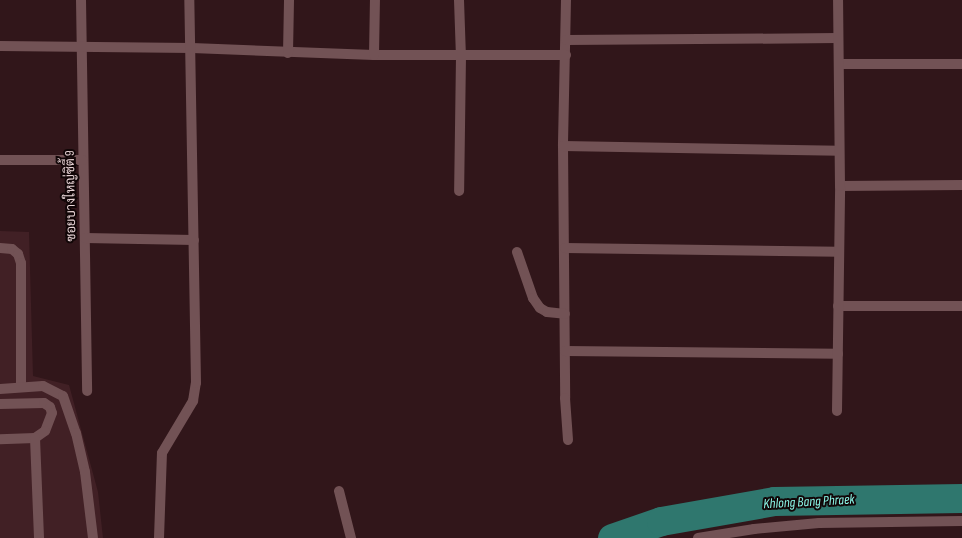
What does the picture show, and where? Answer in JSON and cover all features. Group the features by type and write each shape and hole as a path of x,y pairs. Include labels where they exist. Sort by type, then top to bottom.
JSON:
{"street":[{"name":"ซอยบางใหญ่ซิตี้ 9","path":"81,0 87,391"},
{"path":"159,538 162,453 193,401 196,383 192,48 189,0"},
{"path":"288,53 289,0"},
{"path":"374,55 375,0"},
{"path":"459,0 461,56 459,191"},
{"path":"566,0 563,146 565,351 568,440"},
{"path":"837,411 840,186 838,0"},
{"path":"566,40 838,38"},
{"path":"0,46 192,48 288,53 374,55 566,55"},
{"path":"839,64 962,64"},
{"path":"563,146 839,151"},
{"path":"0,160 83,160"},
{"path":"840,186 962,185"},
{"path":"85,238 194,240"},
{"path":"0,248 12,249 18,254 21,263 21,387"},
{"path":"565,248 838,252"},
{"path":"517,252 533,298 540,308 547,312 565,314"},
{"path":"838,306 962,306"},
{"path":"565,351 838,354"},
{"path":"0,389 43,386 63,396 76,433 85,472 93,538"},
{"path":"0,404 44,403 50,407 52,414 45,431 35,438 0,439"},
{"path":"35,438 40,538"},
{"path":"339,490 351,538"},
{"path":"698,538 866,520 962,521"}],"shaded area":[{"path":"0,231 29,232 33,376 69,385 98,492 103,538 0,538"}],"waterway":[{"name":"Khlong Bang Phraek","path":"612,538 661,521 774,501 962,498"}]}
